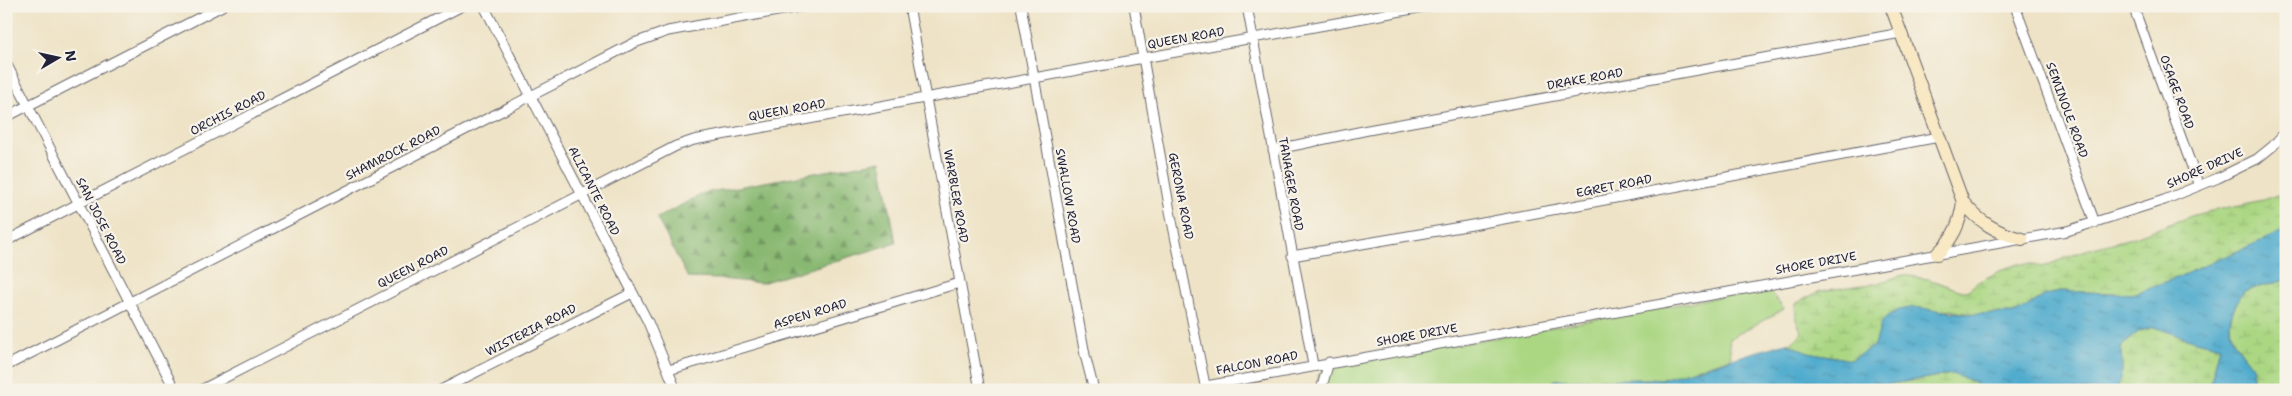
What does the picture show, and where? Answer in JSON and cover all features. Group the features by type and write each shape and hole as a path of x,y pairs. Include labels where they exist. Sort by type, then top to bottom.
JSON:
{"street":[{"path":"6,117 222,6"},
{"name":"ORCHIS ROAD","path":"6,241 462,6"},
{"name":"ALICANTE ROAD","path":"484,6 648,322 676,390"},
{"name":"SHAMROCK ROAD","path":"6,366 530,96 653,35 805,6"},
{"name":"WARBLER ROAD","path":"909,6 980,390"},
{"name":"SWALLOW ROAD","path":"1021,6 1085,355 1094,390"},
{"name":"GERONA ROAD","path":"1134,6 1170,211 1206,388"},
{"name":"TANAGER ROAD","path":"1246,6 1313,365"},
{"name":"QUEEN ROAD","path":"200,390 676,146 694,140 1430,6"},
{"path":"1891,6 1963,202 1983,222 1995,230 2022,239"},
{"name":"SEMINOLE ROAD","path":"2015,6 2095,223"},
{"name":"OSAGE ROAD","path":"2133,6 2199,186"},
{"name":"DRAKE ROAD","path":"1273,150 1368,130 1901,33"},
{"name":"SAN JOSE ROAD","path":"6,63 175,390"},
{"name":"SHORE DRIVE","path":"1313,365 2022,239 2095,223 2199,186 2257,159 2273,146 2286,131"},
{"name":"EGRET ROAD","path":"1292,256 1472,225 1939,137"},
{"path":"1937,254 1956,231 1962,214 1963,202"},
{"name":"ASPEN ROAD","path":"669,370 959,282"},
{"name":"WISTERIA ROAD","path":"441,390 632,293"},
{"path":"1321,390 1329,362"},
{"name":"FALCON ROAD","path":"1206,388 1313,365"}],"green space":[{"path":"881,161 896,243 761,283 688,278 657,218 704,193"},
{"path":"2286,192 2286,230 2176,278 2132,294 2060,291 2044,296 2017,313 1967,314 1951,310 1881,324 1875,345 1851,360 1808,352 1786,343 1793,342 1802,333 1796,320 1795,304 1820,291 1878,283 1903,275 1928,279 1967,291 1978,282 2006,268 2019,264 2031,264 2042,267 2086,250 2135,237 2194,215 2263,200"},
{"path":"2286,280 2286,390 2247,390 2252,386 2254,368 2234,339 2230,322 2232,313 2244,291"},
{"path":"1767,288 1784,309 1729,339 1731,358 1663,379 1556,380 1537,390 1319,390 1318,375 1330,368"},
{"path":"2154,327 2195,341 2220,346 2209,390 2117,390 2122,371 2121,347 2137,332"},
{"path":"1952,374 1974,382 1980,390 1855,390"}],"water":[{"path":"2286,230 2286,280 2244,291 2232,313 2230,323 2234,340 2254,368 2252,386 2247,390 2209,390 2220,346 2195,341 2154,327 2137,332 2121,347 2122,371 2117,390 1980,390 1974,382 1952,374 1855,390 1537,390 1556,380 1663,379 1786,343 1808,352 1851,360 1875,345 1881,324 1887,316 1899,310 1914,307 1967,314 2017,313 2044,296 2060,291 2132,294 2176,278"}]}
